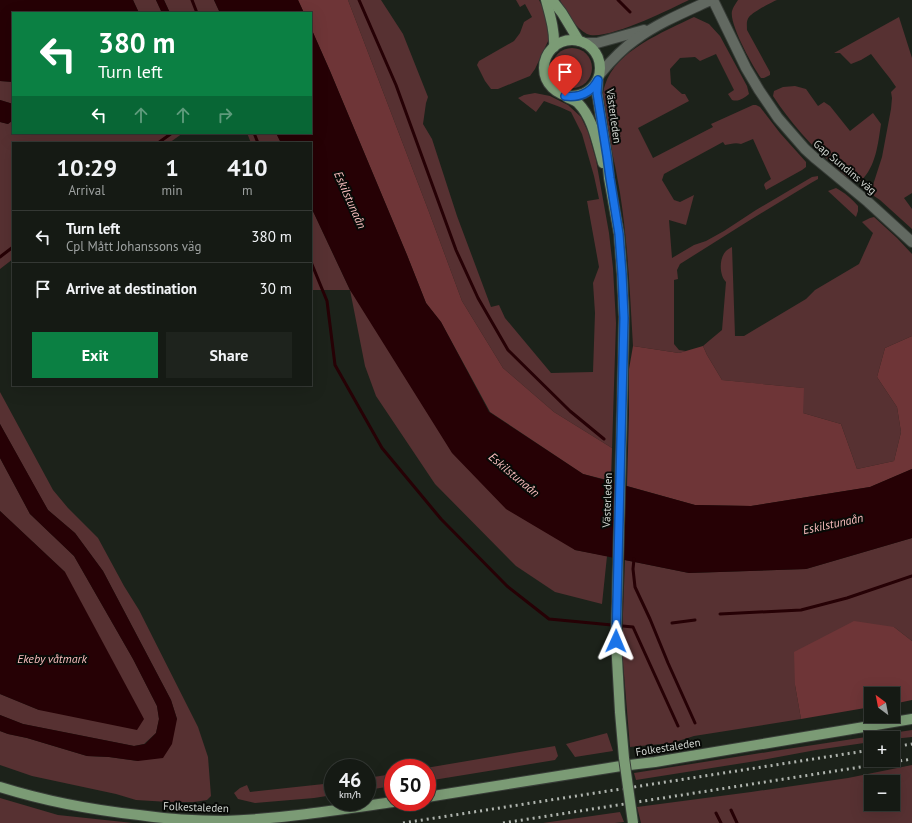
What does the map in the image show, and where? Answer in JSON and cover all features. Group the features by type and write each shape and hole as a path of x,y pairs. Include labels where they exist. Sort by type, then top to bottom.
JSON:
{"main road":[{"path":"546,0 552,26 554,47"},
{"path":"552,0 581,42"},
{"path":"568,40 581,42 590,47 597,55 600,64 599,77 591,89 582,95 565,96 551,88 546,79 544,74 545,60 550,51 558,44 568,40"},
{"name":"Västerleden","path":"599,77 597,93 619,234 622,274 624,318 616,641 624,758 633,823"},
{"name":"Västerleden","path":"565,96 577,102 584,111 593,128 604,166 610,178"},
{"name":"Folkestaleden","path":"436,796 655,762 912,719"},
{"name":"Folkestaleden","path":"0,787 54,802 168,819 223,821 275,818 384,803"}],"street":[{"path":"581,42 597,43 655,26 712,0"},
{"name":"Gap Sundins väg","path":"712,0 758,90 778,118 816,160 868,202 912,242"},
{"path":"599,77 612,60 634,40 655,26"}],"shaded area":[{"path":"133,0 156,0 162,12 139,12"},
{"path":"164,0 214,0 220,12 170,12"},
{"path":"298,0 348,0 462,301 503,368 554,412 612,448 611,481 583,474 490,412 441,322 426,303 312,30 312,12 304,12"},
{"path":"348,0 381,0 403,34 428,97 423,124 432,139 457,216 491,307 499,305 505,318 551,373 593,372 595,313 593,283 599,267 587,201 599,199 582,134 571,112 544,101 536,112 518,98 535,93 550,96 568,105 581,117 588,132 596,160 609,233 613,268 616,323 612,448 554,412 503,368 462,301"},
{"path":"516,0 539,0 549,26 549,39 535,69 530,76 498,89 491,89 477,65 479,61 514,41 520,33 524,22 532,17 525,4 520,7"},
{"path":"560,0 689,0 638,23 608,33 596,35 587,34 579,28 568,14"},
{"path":"738,0 777,0 754,13 749,17 747,22 747,30 770,72 770,75 764,78 761,78 753,65 742,45 734,25 732,11"},
{"path":"694,17 709,24 720,36 747,86 749,94 739,100 732,100 728,94 734,90 716,54 700,61 695,57 680,58 670,69 671,84 682,94 685,94 689,101 638,128 653,158 713,127 711,124 756,105 760,107 780,133 806,162 806,167 766,190 764,185 771,179 753,139 741,144 735,143 725,145 723,142 664,174 662,180 674,200 680,202 694,195 686,225 669,220 672,258 694,245 706,241 724,231 812,177 818,176 818,179 680,264 677,270 678,279 674,280 674,344 679,350 686,351 679,353 633,346 623,212 602,100 605,85 611,73 619,62 630,52 656,36"},
{"path":"899,17 912,58 912,193 904,198 912,209 912,229 874,196 872,188 882,157 891,109 891,92 896,87 871,54 851,64 840,53 834,53"},
{"path":"576,48 583,51 589,57 592,68 591,76 583,85 576,88 568,88 561,85 553,76 552,64 555,57 564,49"},
{"path":"0,81 12,82 12,104 0,100"},
{"path":"795,86 806,89 818,106 824,102 830,106 850,131 873,113 881,124 876,154 870,169 861,181 855,181 847,177 809,142 786,115 773,96 774,91 783,87"},
{"path":"12,121 12,134 182,134 170,142 12,142 12,260 0,269 0,122 8,124"},
{"path":"247,134 276,134 280,142 251,142"},
{"path":"836,188 848,196 858,206 856,217 828,191"},
{"path":"312,209 350,290 312,290"},
{"path":"874,217 912,254 912,336 885,348 877,377 897,407 901,432 894,461 857,469 841,424 803,413 803,388 722,380 703,346 722,330 726,282 721,271 721,262 724,254 728,250 732,247 735,336 744,336 806,299 815,290 859,264 873,233 862,222"},
{"path":"350,290 575,550 607,556 602,604 555,592 516,566 435,484 376,396 365,366"},
{"path":"912,336 912,469 870,487 751,506 695,505 627,486 629,369 633,346 679,353 703,346 722,380 804,388 803,413 841,424 857,469 894,461 901,432 897,407 877,377 885,348"},
{"path":"0,392 53,490 68,508 98,538 139,610 198,727 208,757 211,796 207,800 194,802 169,802 136,800 116,794 32,776 0,765 0,731 87,756 138,761 177,719 171,700 103,571 75,533 48,510 0,424"},
{"path":"0,458 30,514 74,556 133,659 157,706 159,719 156,733 144,744 134,746 23,724 0,715 0,694 39,710 65,572 0,511"},
{"path":"912,538 912,641 894,627 795,685 801,719 694,736 672,743 630,747 623,662 625,560 689,573 806,569"},
{"path":"854,621 894,627 912,641 912,700 900,703 900,687 864,687 864,708 801,719 795,685 794,652"},
{"path":"912,730 912,737 900,738 900,732"},
{"path":"607,733 613,751 575,757 566,744"},
{"path":"864,737 864,743 636,780 634,773"},
{"path":"555,746 558,756 555,760 436,780 436,766"},
{"path":"912,765 912,823 641,823 637,807 848,778"},
{"path":"384,775 384,787 376,789 376,777"},
{"path":"324,784 324,796 314,798 255,803 238,799 234,793 247,785 250,792"},
{"path":"0,798 58,815 133,823 0,823"},
{"path":"620,812 624,822 543,823"}],"water":[{"path":"0,0 133,0 139,12 12,12 12,82 0,81"},
{"path":"156,0 164,0 170,12 162,12"},
{"path":"214,0 298,0 304,12 220,12"},
{"name":"Eskilstunaån","path":"312,30 426,303 441,322 489,412 583,474 695,505 751,506 870,487 912,469 912,538 806,569 689,573 575,550 506,509 452,453 350,290 312,209 312,142 280,142 276,134 312,134"},
{"path":"0,100 12,104 12,121 8,124 0,122"},
{"path":"0,424 48,510 75,533 103,571 171,700 177,719 172,744 163,758 138,761 87,756 0,731 0,715 23,724 134,746 145,744 156,733 159,719 157,706 133,659 74,556 30,514 0,458"},
{"name":"Ekeby våtmark","path":"0,511 65,572 144,719 137,730 39,710 0,694"}],"waterway":[{"path":"192,0 197,12"},
{"path":"359,0 396,85 456,250 478,298 508,350 570,411 604,439"},
{"path":"618,0 630,12"},
{"path":"159,142 171,134"},
{"path":"254,134 258,142"},
{"path":"0,257 12,248"},
{"path":"312,264 327,301 335,365 382,448 441,519 507,586 549,619 633,627 678,726"},
{"path":"634,559 633,569 635,587 695,723"},
{"path":"720,614 801,610 847,598 912,576"},
{"path":"672,623 695,620"},
{"path":"731,810 737,823"},
{"path":"716,813 721,823"}],"railway":[{"path":"900,746 912,744"},
{"path":"403,823 864,751"},
{"path":"503,823 912,759"}],"route":[{"path":"565,96 571,97 582,95 591,89 598,80 597,93 619,234 624,318 616,641"}]}
